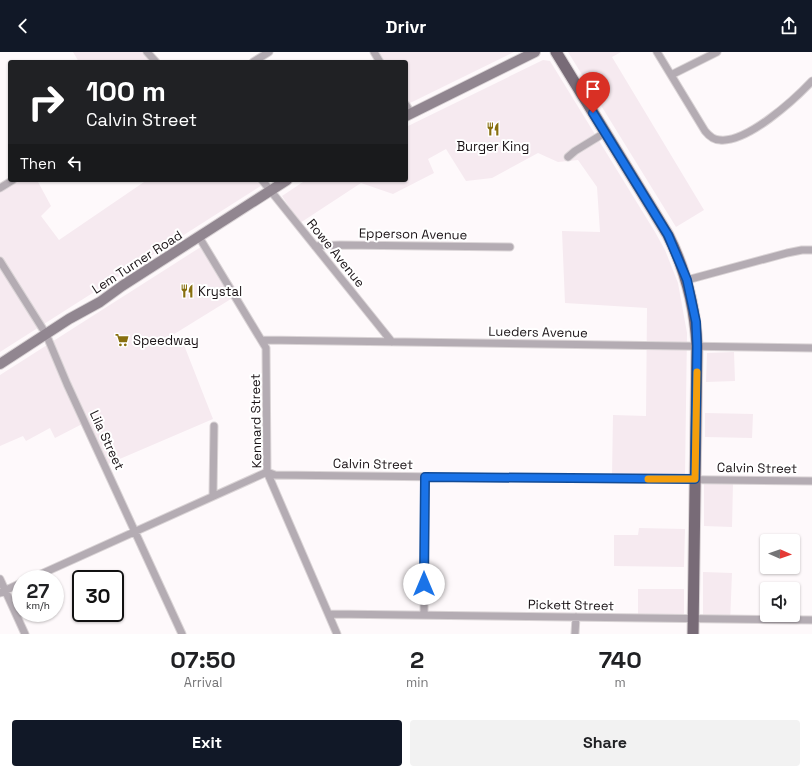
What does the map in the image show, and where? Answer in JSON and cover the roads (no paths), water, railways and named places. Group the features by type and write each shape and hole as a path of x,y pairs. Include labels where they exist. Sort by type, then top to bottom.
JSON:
{"main road":[{"path":"408,111 535,52"},
{"path":"556,52 668,235 687,280 696,322 697,346 693,634"},
{"name":"Lem Turner Road","path":"0,364 46,334 100,302 122,286 284,182"}],"street":[{"path":"147,52 154,60"},
{"path":"256,60 269,52"},
{"path":"657,52 704,131 710,137 721,140 727,140 741,135 769,120 812,81"},
{"path":"671,75 717,52"},
{"path":"568,157 606,132"},
{"path":"0,188 10,182"},
{"name":"Rowe Avenue","path":"264,182 392,342"},
{"name":"Kennard Street","path":"199,237 263,340 267,356 267,472 337,634"},
{"name":"Epperson Avenue","path":"315,246 510,247"},
{"path":"687,280 786,253 812,250"},
{"name":"Lila Street","path":"0,261 46,334 67,384 182,634"},
{"name":"Lueders Avenue","path":"263,340 812,348"},
{"path":"213,496 214,426"},
{"path":"50,570 267,472"},
{"name":"Calvin Street","path":"267,472 275,475 812,481"},
{"path":"424,615 425,477"},
{"path":"0,579 2,591 25,634"},
{"path":"2,591 12,587"},
{"name":"Pickett Street","path":"329,614 812,620"},
{"path":"575,634 576,617"}],"place":[{"name":"Burger King","path":"493,129"},
{"name":"Krystal","path":"187,291"},
{"name":"Speedway","path":"122,340"}]}
